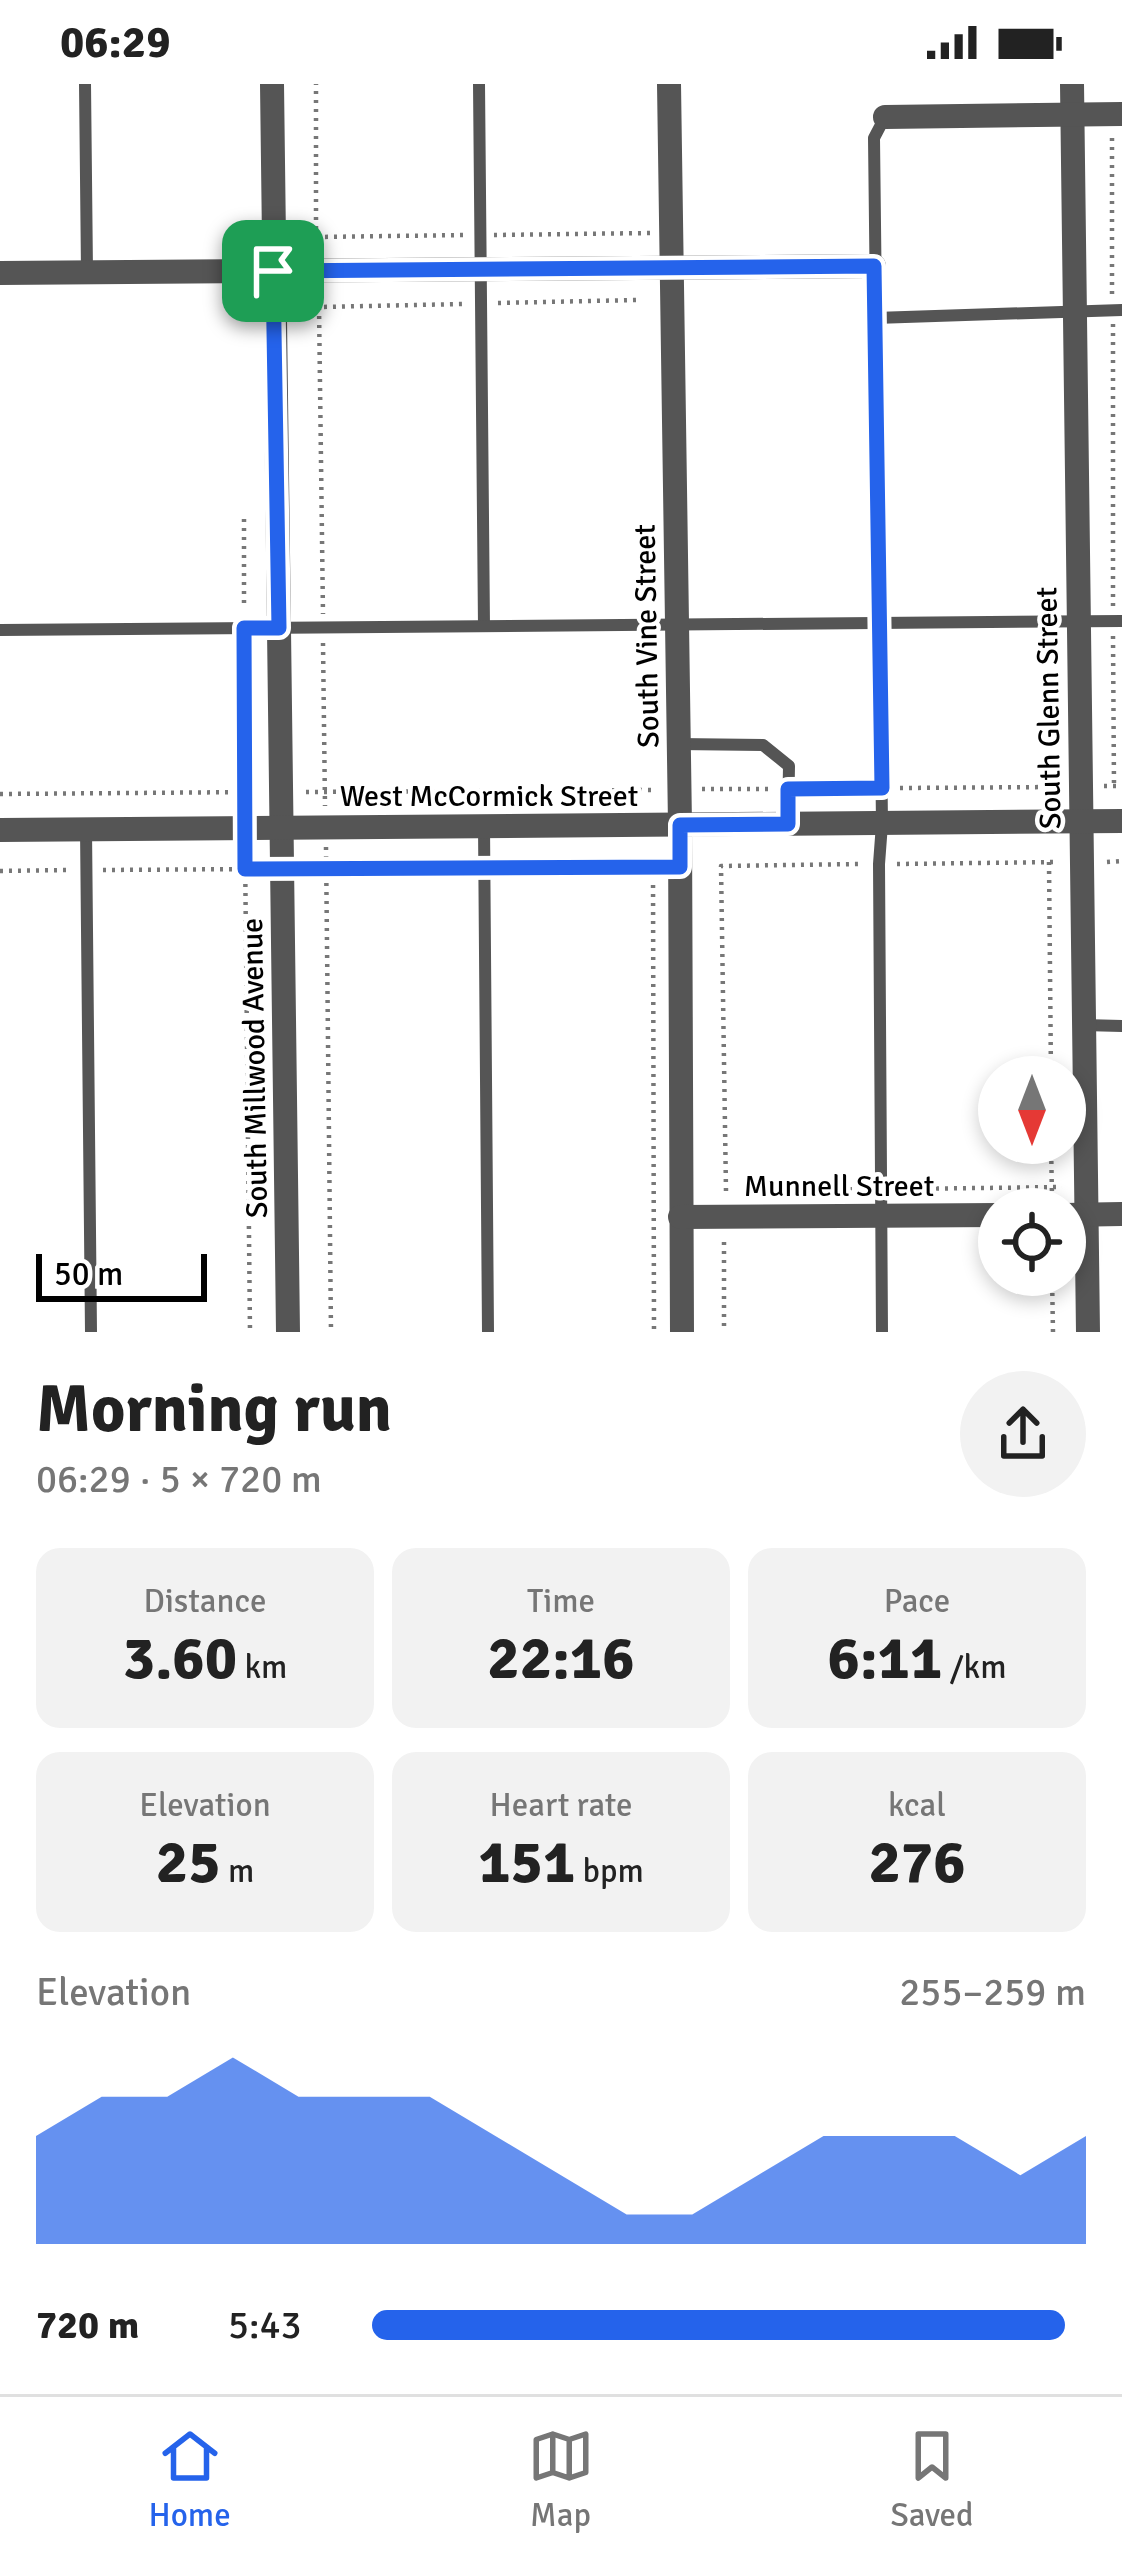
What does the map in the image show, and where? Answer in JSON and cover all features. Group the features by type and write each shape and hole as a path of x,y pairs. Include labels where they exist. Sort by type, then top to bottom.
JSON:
{"street":[{"name":"South Millwood Avenue","path":"272,84 288,1332"},
{"name":"South Vine Street","path":"669,84 682,1332"},
{"name":"South Glenn Street","path":"1072,84 1083,1025 1077,1188"},
{"path":"885,117 1117,114"},
{"path":"0,272 874,266"},
{"name":"West McCormick Street","path":"0,830 1122,821"},
{"name":"Munnell Street","path":"680,1217 724,1204 881,1216 978,1216"},
{"path":"1086,1215 1122,1214"},
{"name":"South Glenn Street","path":"1084,1296 1088,1332"}],"lane":[{"path":"85,84 87,272"},
{"path":"479,84 484,626"},
{"path":"882,1332 882,788 874,138 885,117"},
{"path":"875,318 1117,310"},
{"path":"0,630 1118,621"},
{"path":"678,744 763,745 789,766 788,824"},
{"path":"484,826 488,1332"},
{"path":"86,829 92,1332"},
{"path":"1083,1025 1122,1026"}],"path":[{"path":"0,794 1118,786 1112,157 1117,114"},
{"path":"1112,157 1122,156"},
{"path":"320,308 331,1332"},
{"path":"244,519 250,1332"},
{"path":"1049,862 1051,1056"},
{"path":"653,867 654,1332"},
{"path":"0,871 680,867"},
{"path":"724,1204 724,1332"},
{"path":"1052,1296 1053,1332"}],"route":[{"path":"874,266 882,788 788,789 788,824 680,825 680,867 245,869 244,628 279,628 273,271 874,266"}]}
